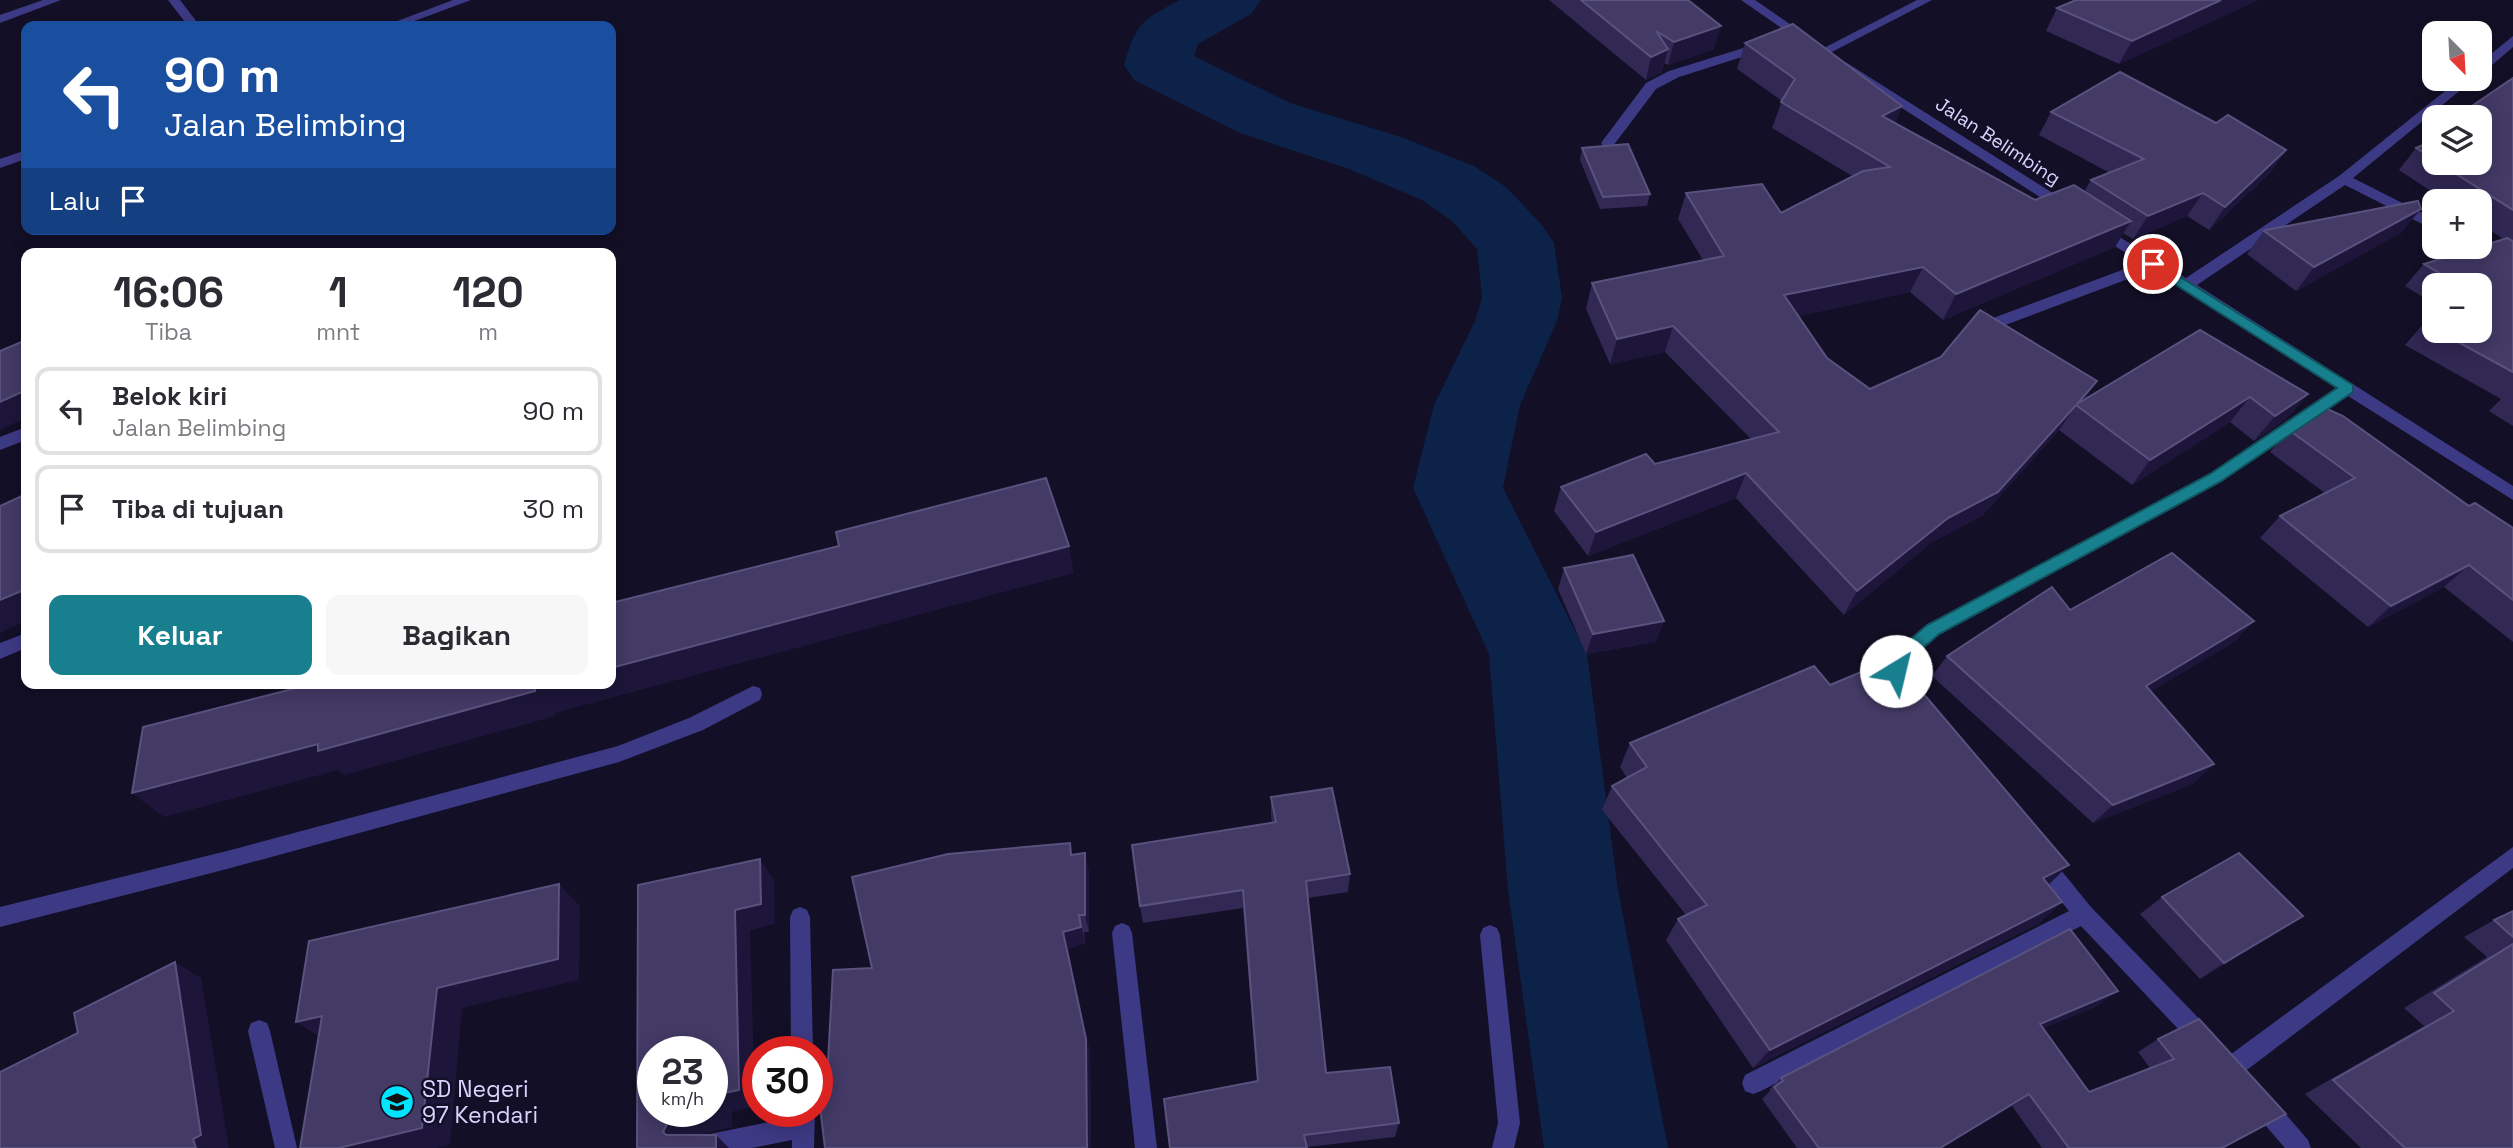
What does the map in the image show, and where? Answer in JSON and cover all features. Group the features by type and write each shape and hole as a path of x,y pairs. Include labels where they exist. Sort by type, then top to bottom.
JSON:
{"street":[{"path":"0,19 55,0"},
{"path":"174,0 190,21"},
{"path":"402,21 447,3 465,0"},
{"name":"Jalan Belimbing","path":"1747,0 1787,39 1824,51 2513,494"},
{"path":"1824,51 1926,0"},
{"path":"1608,144 1651,86 1674,74 1787,39"},
{"path":"2492,58 2513,40"},
{"path":"2186,285 2344,179 2453,91"},
{"path":"0,164 21,157"},
{"path":"2344,179 2422,219"},
{"path":"1982,328 2153,264"},
{"path":"1916,706 1896,671 1900,658 1933,630 2215,478 2348,388"},
{"path":"0,444 21,435"},
{"path":"0,651 21,642"},
{"path":"0,917 227,860 619,754 696,724 753,694"},
{"path":"2025,842 2084,914 2239,1078 2300,1148"},
{"path":"2239,1078 2513,856"},
{"path":"1753,1083 2084,914"},
{"path":"800,916 803,1036"},
{"path":"1122,933 1146,1148"},
{"path":"1490,935 1509,1123 1503,1148"},
{"path":"259,1031 286,1148"},
{"path":"695,1148 804,1129"}],"building":[{"path":"1581,0 1688,0 1721,26 1674,42 1656,31 1668,49 1651,57"},
{"path":"2076,0 2221,0 2132,41 2057,8"},
{"path":"1793,24 1902,106 1882,116 2035,200 2074,185 2131,221 1956,294 1923,267 1784,295 1827,358 1870,389 1941,357 1980,310 2097,381 2077,404 2200,330 2308,394 2275,416 2250,397 2150,460 2076,405 1998,492 1948,518 1857,591 1746,473 1596,532 1561,487 1646,454 1655,464 1779,432 1673,326 1617,339 1592,283 1724,256 1686,193 1762,184 1781,213 1863,171 1890,167 1781,102 1795,79 1745,43"},
{"path":"2120,72 2216,123 2228,115 2286,150 2225,207 2203,193 2148,216 2091,180 2144,159 2051,112"},
{"path":"2513,78 2513,210 2492,197 2492,189 2480,189 2458,175 2492,175 2492,105 2473,105"},
{"path":"1628,144 1650,194 1603,197 1582,148"},
{"path":"2418,201 2421,209 2314,267 2264,231 2266,230"},
{"path":"2507,238 2513,241 2513,372 2460,343 2492,343 2492,273 2439,273 2424,264 2440,259 2492,259 2492,243"},
{"path":"21,342 21,392 0,402 0,351"},
{"path":"2323,407 2343,416 2469,506 2475,503 2513,528 2513,600 2469,565 2391,606 2280,516 2355,478 2289,430"},
{"path":"1046,478 1069,546 616,667 616,602 839,546 836,532"},
{"path":"21,496 21,591 0,600 0,506"},
{"path":"2172,553 2254,621 2146,686 2214,764 2113,805 1947,656 2052,587 2070,610"},
{"path":"1633,555 1664,621 1593,634 1564,568"},
{"path":"1814,666 1830,685 1866,670 1878,684 1905,672 2069,865 2043,878 2062,902 1770,1050 1678,919 1707,905 1612,786 1647,767 1630,743"},
{"path":"292,689 535,689 318,751 318,744 132,793 143,727"},
{"path":"1332,788 1350,874 1306,881 1326,1073 1390,1067 1399,1123 1304,1135 1307,1148 1170,1148 1164,1099 1258,1081 1243,890 1140,906 1132,845 1276,822 1271,797"},
{"path":"1070,843 1071,855 1085,853 1085,915 1079,915 1081,927 1063,932 1086,1039 1087,1148 825,1148 822,1127 833,1127 833,1036 829,1036 833,970 872,968 852,877 948,854"},
{"path":"2239,853 2303,916 2224,963 2162,897"},
{"path":"760,859 761,904 735,910 739,1090 728,1092 728,1036 637,1036 638,885"},
{"path":"559,884 558,959 437,988 422,1128 339,1148 300,1148 322,1016 296,1022 309,941"},
{"path":"2513,911 2513,937 2494,920"},
{"path":"2070,929 2118,991 2040,1024 2089,1092 2174,1059 2158,1039 2199,1019 2286,1114 2222,1148 2069,1148 2029,1094 1940,1148 1819,1148 1774,1087 1783,1081 1781,1078"},
{"path":"2513,944 2513,1147 2405,1148 2333,1080 2454,1011 2434,993"},
{"path":"175,962 201,1135 193,1139 196,1148 0,1148 0,1072 78,1033 74,1013"},
{"path":"637,1127 666,1127 663,1132 666,1135 716,1135 716,1148 637,1148"}],"waterway":[{"path":"1228,0 1167,34 1158,65 1265,118 1375,153 1448,183 1479,204 1515,243 1522,298 1516,321 1477,405 1458,488 1538,654 1563,890 1606,1148"}],"place":[{"name":"SD Negeri 97 Kendari","path":"397,1102"}],"route":[{"path":"1896,671 1900,658 1933,630 2215,478 2348,388 2153,264"}]}
